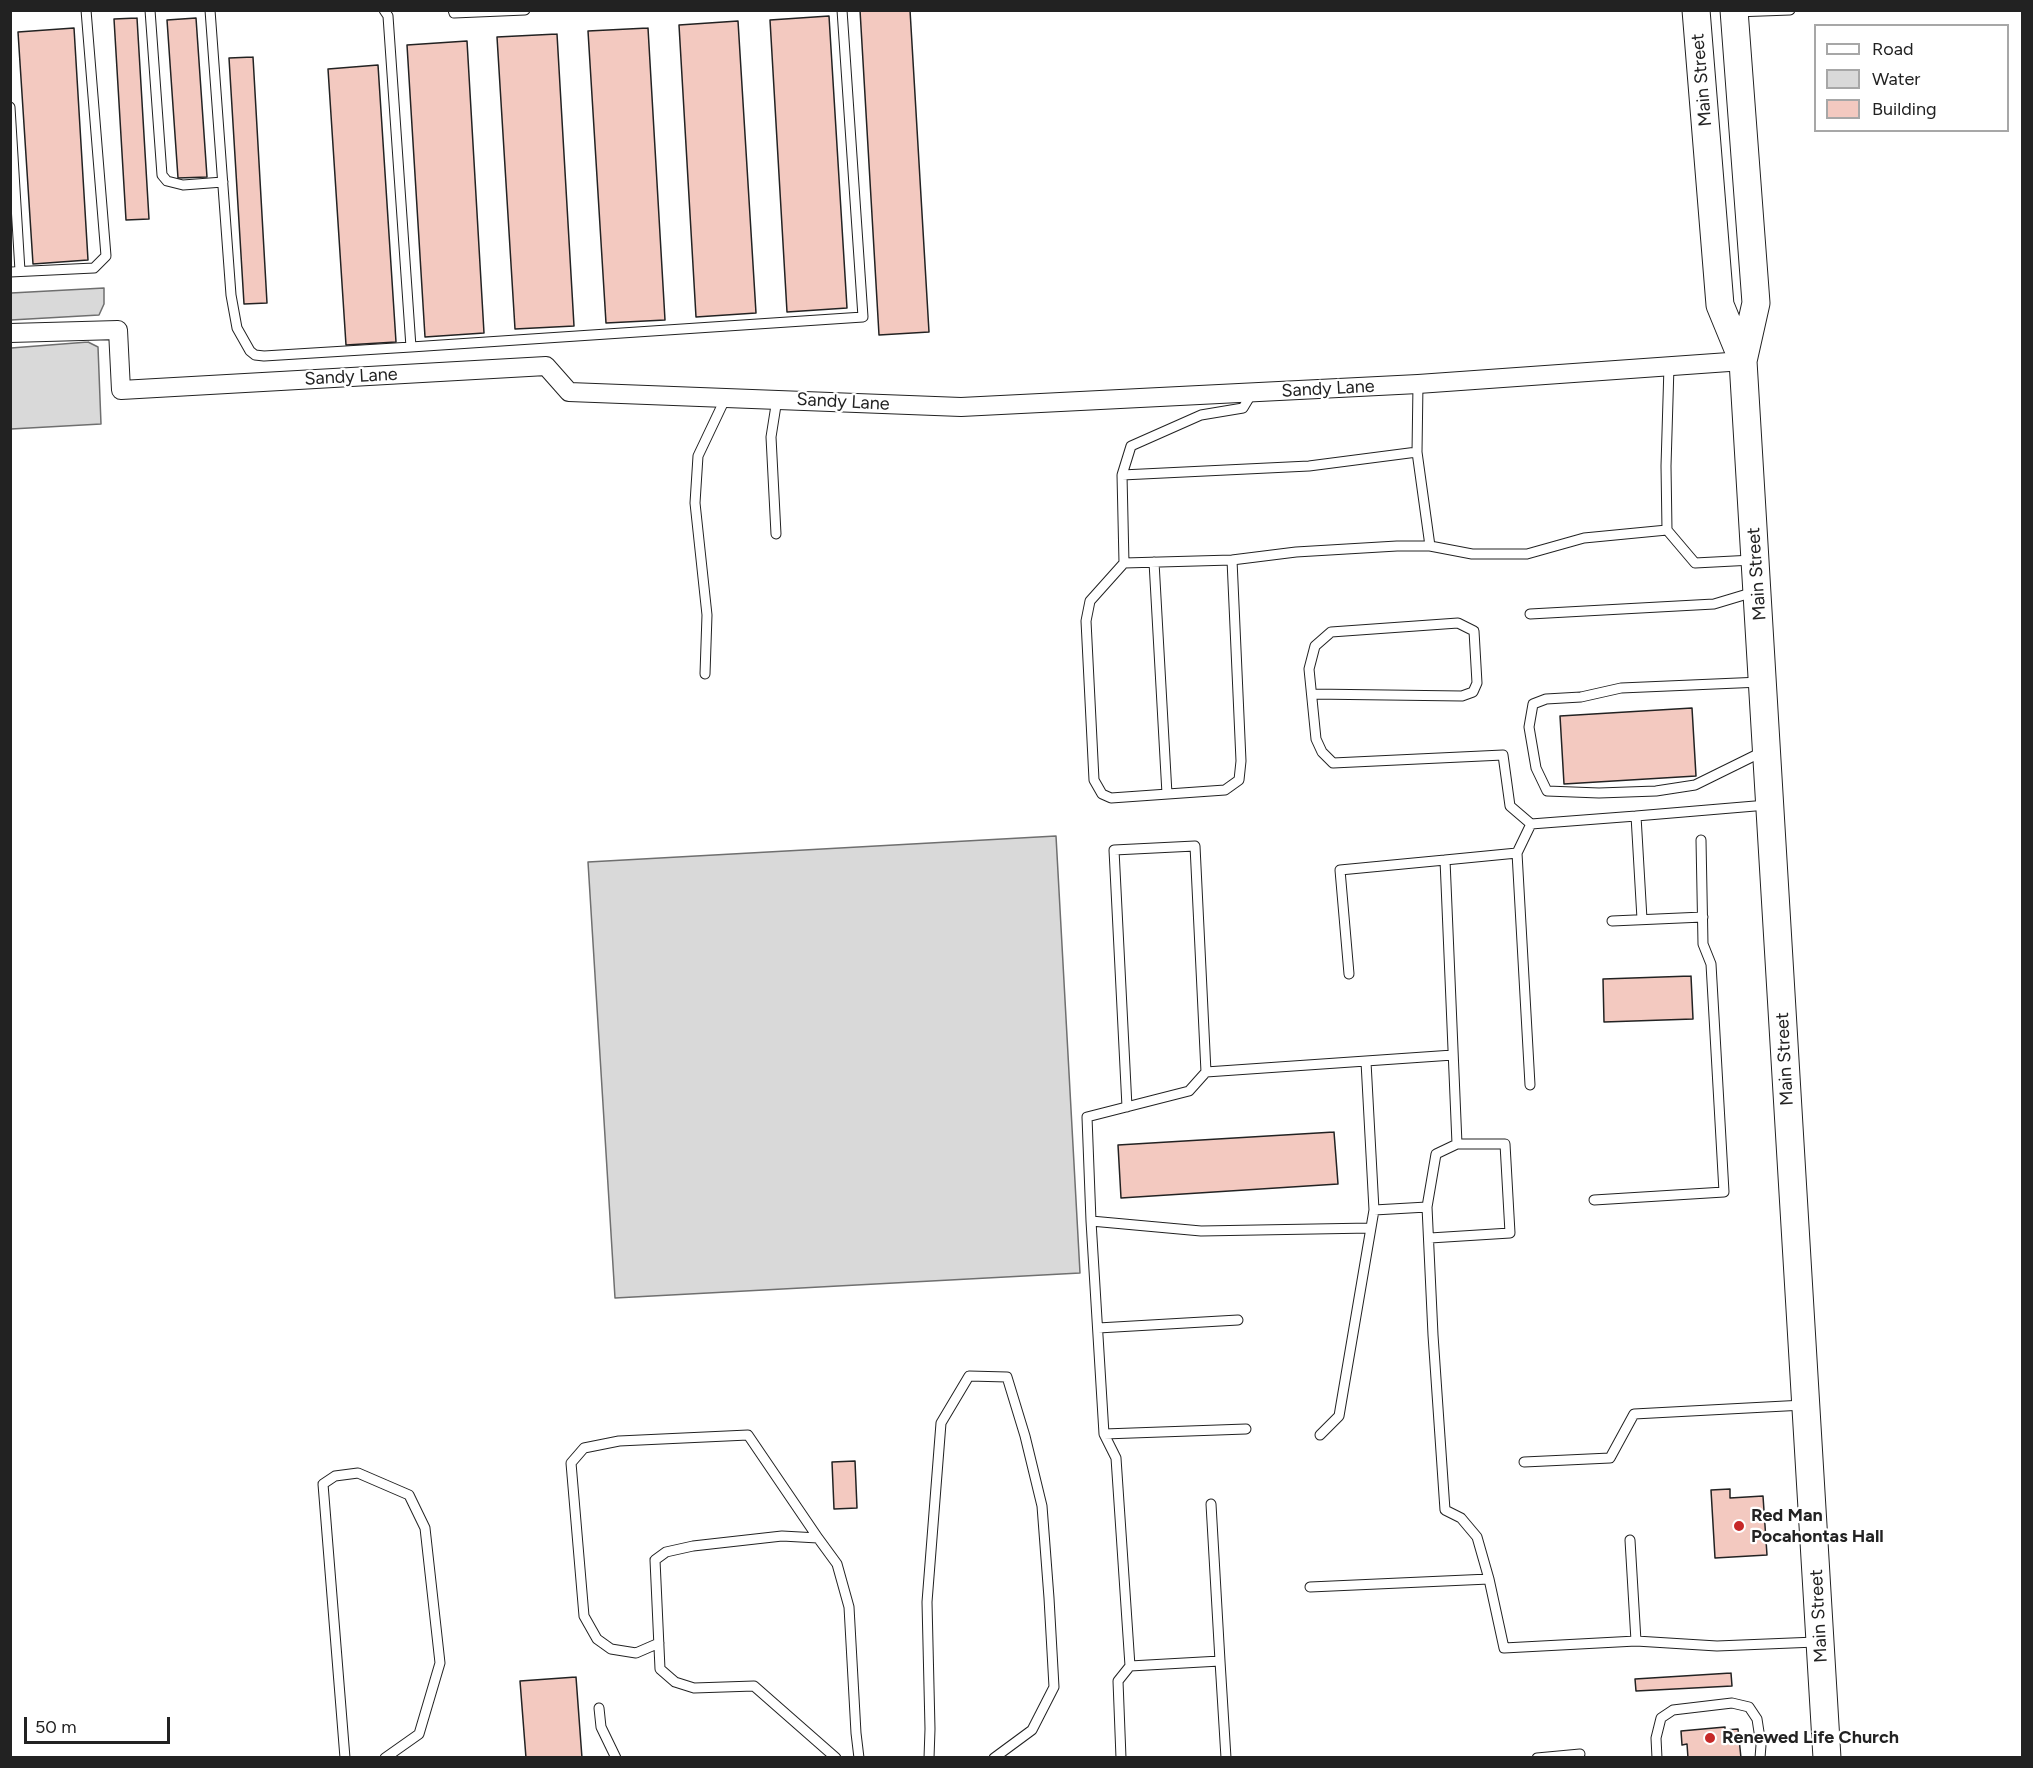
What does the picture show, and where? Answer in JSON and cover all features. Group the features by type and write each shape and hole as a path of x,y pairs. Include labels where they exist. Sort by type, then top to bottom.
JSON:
{"main road":[{"name":"Main Street","path":"1696,10 1720,305 1743,361"},
{"name":"Main Street","path":"1734,11 1756,303 1743,361 1827,1758"}],"street":[{"name":"Sandy Lane","path":"10,333 118,330 121,390 546,366 569,392 961,407 1418,384 1743,361"}],"lane":[{"path":"10,107 15,271 94,268 106,256 86,10"},
{"path":"150,10 162,175 167,181 183,185 223,182"},
{"path":"210,10 231,295 237,328 250,351 255,355 264,356 862,317 842,10"},
{"path":"384,10 388,16 411,347"},
{"path":"453,10 454,13 525,10"},
{"path":"1734,11 1790,10"},
{"path":"1670,366 1666,466 1667,530 1695,563 1756,559"},
{"path":"1418,384 1417,452 1430,546"},
{"path":"1232,560 1241,761 1239,780 1225,790 1111,798 1102,794 1094,780 1086,621 1090,601 1124,563 1122,475 1131,446 1201,415 1243,408 1252,393"},
{"path":"705,674 707,615 694,503 698,456 726,397"},
{"path":"776,534 771,437 777,399"},
{"path":"1122,475 1310,466 1417,452"},
{"path":"1124,563 1232,560 1296,552 1430,546 1472,554 1527,554 1584,538 1667,530"},
{"path":"1154,562 1167,794"},
{"path":"1530,615 1714,604 1758,590"},
{"path":"1312,694 1462,696 1473,692 1477,683 1474,631 1458,623 1331,632 1315,646 1309,669 1316,739 1322,752 1333,764 1503,754 1510,806 1531,824 1770,805"},
{"path":"1763,682 1621,688 1581,697 1546,699 1533,704 1529,727 1536,768 1547,791 1599,793 1656,791 1695,785 1767,750"},
{"path":"1636,816 1641,920"},
{"path":"1530,1085 1517,853 1531,824"},
{"path":"1594,1200 1724,1192 1711,964 1703,944 1701,840"},
{"path":"1127,1107 1114,850 1195,846 1206,1072"},
{"path":"1349,974 1340,870 1517,853"},
{"path":"1445,860 1457,1144"},
{"path":"1612,921 1703,917"},
{"path":"1121,1758 1118,1681 1130,1666 1116,1458 1104,1434 1087,1117 1189,1090 1206,1072 1453,1055"},
{"path":"1320,1436 1339,1416 1374,1210 1366,1062"},
{"path":"1430,1238 1510,1233 1505,1144 1457,1144 1436,1154 1427,1207 1445,1510 1461,1518 1477,1537 1504,1648 1636,1641 1716,1646 1820,1642"},
{"path":"1374,1210 1427,1207"},
{"path":"1091,1221 1201,1231 1371,1228"},
{"path":"1098,1328 1238,1320"},
{"path":"929,1758 927,1602 941,1422 969,1376 1006,1377 1025,1436 1042,1506 1050,1609 1054,1687 1032,1730 994,1758"},
{"path":"1524,1462 1610,1458 1634,1414 1806,1405"},
{"path":"1104,1434 1246,1429"},
{"path":"659,1643 636,1653 611,1649 597,1639 584,1616 571,1463 584,1448 619,1441 748,1435 837,1564 849,1607 859,1758"},
{"path":"345,1758 323,1484 335,1476 358,1473 410,1496 425,1528 440,1663 419,1734 385,1758"},
{"path":"1211,1504 1226,1758"},
{"path":"818,1538 782,1536 693,1546 666,1552 655,1560 660,1669 675,1682 694,1688 754,1686 836,1758"},
{"path":"1630,1540 1636,1641"},
{"path":"1310,1587 1489,1579"},
{"path":"1130,1666 1220,1661"},
{"path":"1657,1758 1656,1738 1661,1718 1673,1710 1732,1703 1749,1707 1757,1719 1761,1745 1760,1758"},
{"path":"599,1708 601,1727 616,1758"},
{"path":"1537,1758 1580,1754"}],"water":[{"path":"104,288 104,304 99,315 11,320 11,293"},
{"path":"88,342 98,347 101,424 11,429 11,348"},
{"path":"1056,836 1080,1273 615,1298 588,862"}],"building":[{"path":"860,10 910,10 929,332 879,335"},
{"path":"829,16 847,308 787,312 770,20"},
{"path":"137,18 149,219 126,220 114,19"},
{"path":"196,18 207,177 178,178 167,20"},
{"path":"738,21 756,313 696,317 679,25"},
{"path":"74,28 88,260 33,264 18,32"},
{"path":"648,28 665,320 606,323 588,31"},
{"path":"557,34 574,326 515,329 497,37"},
{"path":"467,41 484,333 425,337 407,45"},
{"path":"253,57 267,303 244,304 229,58"},
{"path":"378,65 396,342 346,345 328,69"},
{"path":"1692,708 1696,776 1564,784 1560,716"},
{"path":"1691,976 1693,1019 1604,1022 1603,979"},
{"path":"1334,1132 1338,1184 1121,1198 1118,1145"},
{"path":"855,1461 857,1508 834,1509 832,1462"},
{"name":"Red Man Pocahontas Hall","path":"1730,1489 1730,1498 1763,1496 1767,1555 1715,1558 1711,1490"},
{"path":"1731,1673 1732,1686 1636,1691 1635,1679"},
{"path":"576,1677 582,1758 526,1758 520,1681"},
{"name":"Renewed Life Church","path":"1725,1727 1725,1730 1738,1729 1741,1758 1688,1758 1687,1744 1682,1745 1681,1731"}],"place":[{"name":"Red Man Pocahontas Hall","path":"1739,1526"},
{"name":"Renewed Life Church","path":"1710,1738"}]}
